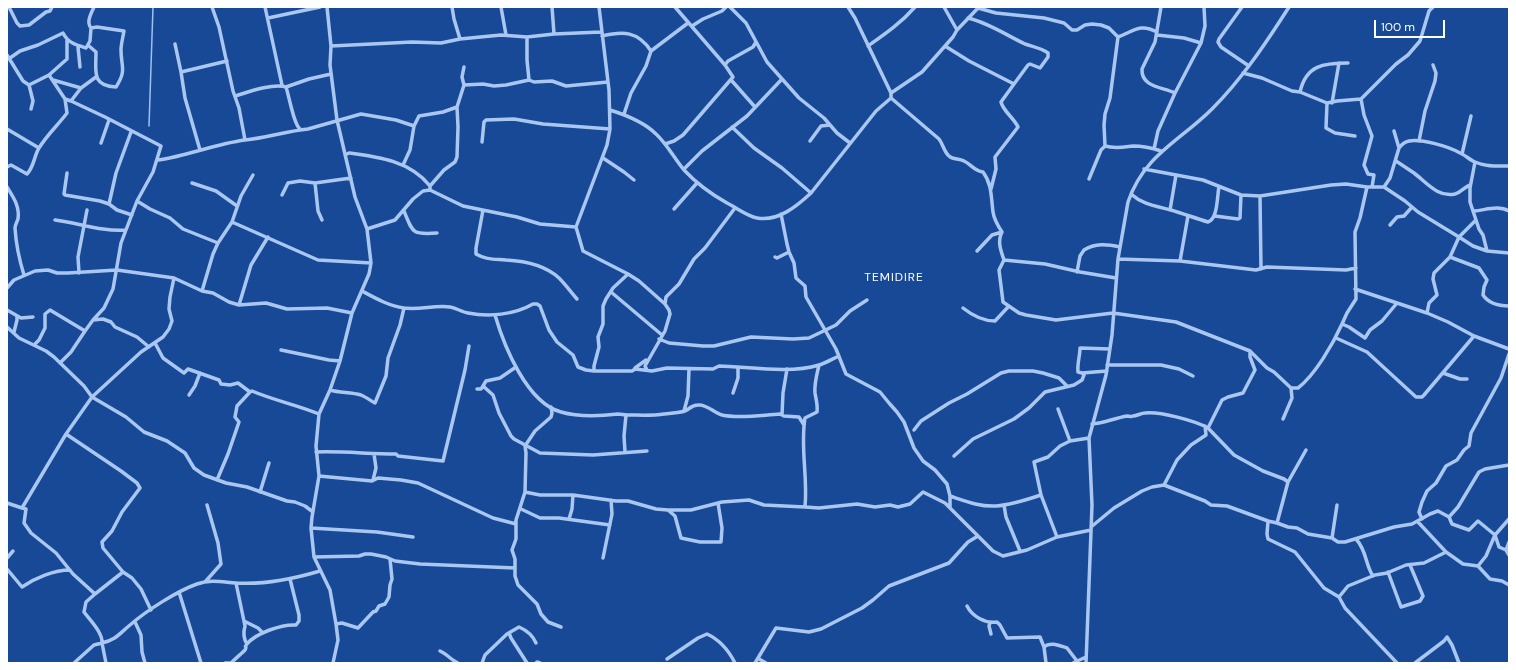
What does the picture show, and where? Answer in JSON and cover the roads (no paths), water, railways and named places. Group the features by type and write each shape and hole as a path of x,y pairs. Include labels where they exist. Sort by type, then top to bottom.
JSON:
{"street":[{"path":"7,8 10,7 17,23 20,26 30,25 46,12 50,11 52,7"},
{"path":"89,46 91,28 88,25 88,22 94,7"},
{"path":"212,7 219,27 245,140"},
{"path":"265,7 284,86 290,97 295,123 300,129"},
{"path":"268,18 320,7"},
{"path":"327,7 331,46 330,65 337,120 355,197 367,229 371,263 369,274 352,313 340,361 330,390 318,414 316,452 319,476 311,528 314,557 330,590 336,624 338,640 333,663"},
{"path":"452,7 460,39"},
{"path":"501,7 506,35"},
{"path":"552,7 554,34"},
{"path":"599,7 608,82 610,129 607,145 576,227 583,251 639,281 664,304 670,314 662,335 647,360 645,366 648,370"},
{"path":"675,7 726,65 733,77 732,81 755,107"},
{"path":"692,26 703,19 722,11 726,7"},
{"path":"730,7 746,23 767,62 799,98 824,118 830,126 850,143"},
{"path":"848,7 856,18 891,95 939,139 944,145 948,155 953,159 963,160 976,170 983,172 991,189"},
{"path":"868,46 884,36 915,7"},
{"path":"944,7 957,30"},
{"path":"1161,7 1157,34 1142,69 1142,74 1148,84 1175,93"},
{"path":"1154,149 1158,131 1175,93 1201,43 1205,26 1204,7"},
{"path":"1242,7 1218,42 1221,47 1249,66"},
{"path":"1086,663 1092,505 1089,438 1107,371 1118,258 1124,216 1130,194 1144,169 1161,151 1212,109 1249,66 1289,7"},
{"path":"1243,73 1262,78 1292,91 1300,92 1330,103 1361,99 1396,64 1408,55 1420,41 1429,11 1433,7"},
{"path":"610,110 624,114 655,132 684,169 709,193 749,216 766,218 781,214 801,203 811,193 876,111 891,95 922,72 957,30 978,8 996,13 1044,18 1064,23 1072,30 1077,30 1085,25 1101,25 1109,28 1118,37"},
{"path":"968,18 1003,32 1027,45 1044,50 1048,53 1048,57 1040,68 1030,64 1000,102 1018,127 995,157 996,169 991,189 993,213 1002,232"},
{"path":"624,114 631,94 646,66 651,51 688,23"},
{"path":"89,46 96,52 96,76 103,84 116,87 124,70 121,49 124,31 97,27 91,28"},
{"path":"1118,37 1136,28 1147,28 1157,34 1184,38 1201,43"},
{"path":"31,108 33,101 29,85 23,81 8,56 38,45 63,33 67,40 78,47 86,48 89,46"},
{"path":"331,46 412,42 441,43 460,39 506,35 527,37 554,34 628,33 638,37 651,51"},
{"path":"527,37 529,80"},
{"path":"1089,179 1101,150 1105,146 1105,114 1110,98 1118,37"},
{"path":"29,85 49,75 67,59 67,40"},
{"path":"726,65 728,61 753,47 756,42"},
{"path":"175,44 185,98 200,150"},
{"path":"945,46 969,61 1014,84"},
{"path":"78,47 80,67"},
{"path":"181,72 227,61"},
{"path":"1339,63 1326,128 1335,132 1355,136"},
{"path":"1300,92 1302,82 1308,73 1315,67 1327,64 1348,63"},
{"path":"1419,141 1425,111 1435,81 1436,74 1433,65"},
{"path":"367,229 395,220 413,199 423,191 430,188 444,170 455,162 457,157 457,107 464,84 462,77 464,67"},
{"path":"235,96 259,89 284,86 331,74"},
{"path":"7,167 12,165 27,174 39,148 53,128 67,113 65,99 49,75"},
{"path":"71,101 81,88 96,76"},
{"path":"684,169 702,151 747,116 782,78"},
{"path":"53,80 81,88"},
{"path":"464,84 500,86 529,80 534,82 552,81 566,86 608,82"},
{"path":"665,144 674,141 683,135 714,99 732,81"},
{"path":"60,363 71,352 108,301 113,289 121,243 137,201 158,160 161,146 65,99"},
{"path":"1361,99 1364,115 1372,136 1364,165 1368,174 1374,175 1372,187"},
{"path":"403,164 410,150 414,126 419,116 443,112 457,107"},
{"path":"158,160 186,155 224,144 270,137 300,129 308,129 360,114 396,120 414,126"},
{"path":"1462,154 1471,116"},
{"path":"482,142 484,122 486,120 514,119 543,124 610,129"},
{"path":"101,143 109,120"},
{"path":"810,141 821,126 830,126"},
{"path":"732,127 754,148 782,168 811,193"},
{"path":"7,129 39,148"},
{"path":"1394,131 1399,148"},
{"path":"109,204 116,173 131,132"},
{"path":"1384,187 1390,178 1399,148 1403,143 1408,141 1419,141 1445,147 1487,166 1509,166"},
{"path":"1105,146 1132,146 1161,151"},
{"path":"345,155 349,154 381,158 403,164 425,180 430,188 463,206 517,217 540,224 576,227"},
{"path":"602,158 634,180"},
{"path":"1396,161 1415,173 1430,186 1444,194 1448,195 1462,192 1467,186 1470,185"},
{"path":"1476,162 1469,191 1471,195 1470,202 1479,229 1483,235 1487,251"},
{"path":"1144,169 1203,180 1241,195 1260,196 1322,185 1346,184 1367,187 1384,187 1473,246 1487,251 1509,253"},
{"path":"67,173 65,195 100,201 109,204 117,210 132,215"},
{"path":"1170,210 1176,174"},
{"path":"202,291 205,277 218,243 232,222 237,206 253,175"},
{"path":"282,195 288,183 300,181 315,183 351,178"},
{"path":"192,183 216,191 237,206"},
{"path":"315,183 318,211 322,220"},
{"path":"674,208 697,183"},
{"path":"1130,194 1148,205 1208,222 1215,216 1219,186"},
{"path":"7,187 17,204 18,219 15,227 17,249 24,275"},
{"path":"1291,388 1298,388 1308,379 1336,338 1347,313 1356,299 1355,232 1360,218 1367,187"},
{"path":"1215,216 1238,220 1240,218 1241,195"},
{"path":"1260,196 1261,269"},
{"path":"137,201 170,218 183,229 218,243"},
{"path":"1390,225 1397,217 1404,216 1412,207"},
{"path":"664,304 666,297 679,284 694,259 705,248 735,208"},
{"path":"1474,211 1495,208 1504,208 1509,211"},
{"path":"79,273 78,257 85,227 87,210"},
{"path":"483,210 476,254 486,259 523,261 543,268 559,278 577,299"},
{"path":"404,211 411,228 415,232 421,235 437,233"},
{"path":"781,214 789,252 794,263 796,278 805,286 806,297 839,356 843,370 852,379 880,392 897,412 904,422 914,448 923,461 943,479 948,488 950,508"},
{"path":"1180,261 1188,216"},
{"path":"55,220 85,227 114,231 126,230"},
{"path":"1427,313 1429,303 1437,295 1434,273 1450,257 1459,237 1476,220"},
{"path":"232,222 318,260 371,263"},
{"path":"977,251 992,235 1002,232"},
{"path":"1002,232 999,238 999,246 1004,260 999,270 1003,302 1008,306 1026,315 1056,320 1113,313 1176,322 1250,351 1267,368 1274,372 1291,388 1292,398 1283,419"},
{"path":"239,305 251,265 268,237"},
{"path":"1077,272 1080,256 1084,250 1089,247 1101,245 1120,247"},
{"path":"775,257 782,256 789,252"},
{"path":"1450,257 1479,268 1487,280 1483,295 1488,302 1502,306 1509,306"},
{"path":"1118,258 1180,261 1218,265 1242,270 1267,268 1306,268 1346,270 1356,268"},
{"path":"1004,260 1045,264 1077,272 1116,278"},
{"path":"7,288 14,280 35,271 48,270 57,273 79,273 117,270 174,278 202,291 213,293 229,302 239,305 266,303 287,309 327,308 352,313"},
{"path":"594,371 599,348 598,337 603,324 603,306 613,288 628,274"},
{"path":"22,508 66,434 92,397 141,352 149,348 163,337 169,329 172,321 170,296 174,278"},
{"path":"1355,289 1427,313 1474,336 1509,349"},
{"path":"362,291 388,303 404,308 436,306 451,308 467,313 495,315 512,312 533,304 537,304 540,306 549,330 558,342 573,355 578,366 586,370 594,371 632,371 647,360"},
{"path":"611,292 662,335"},
{"path":"659,339 669,343 714,346 751,337 793,339 809,338 836,325 850,311 867,300"},
{"path":"1342,324 1349,326 1365,338 1370,330 1382,321 1397,304"},
{"path":"963,308 978,318 995,321 1008,306"},
{"path":"330,390 362,396 376,403 386,376 388,358 404,308"},
{"path":"7,310 22,318 33,317"},
{"path":"34,345 39,340 45,328 45,314 50,310 85,331"},
{"path":"495,315 516,367 531,391 551,408 560,412 572,414 612,415 661,414 684,411 690,406 698,405 704,406 723,415 782,415 799,417 804,425"},
{"path":"14,332 17,316"},
{"path":"93,320 103,319 111,322 115,327 137,337 149,348"},
{"path":"7,327 20,338 46,351 84,386 92,397 126,417 144,432 167,440 185,453 194,468 216,480 295,502 305,506 313,512"},
{"path":"1336,338 1367,352 1416,397 1422,397 1474,336"},
{"path":"155,342 163,358 184,373 188,369 219,380 221,384 230,385 238,383 250,392 252,391 261,396 270,397 318,414"},
{"path":"316,452 396,454 404,458 443,461 465,370 468,346"},
{"path":"1107,371 1078,372 1080,348 1110,350"},
{"path":"281,350 340,361"},
{"path":"1164,484 1177,460 1191,445 1206,435 1206,427 1222,400 1243,393 1255,370 1250,357 1250,351"},
{"path":"1422,519 1419,512 1427,491 1436,483 1446,466 1457,460 1469,446 1471,433 1501,378 1509,354"},
{"path":"635,369 713,369 719,366 787,369 803,368 819,365 839,356"},
{"path":"805,507 806,484 803,449 804,425 805,418 817,412 818,404 815,394 819,365"},
{"path":"1107,365 1161,365 1179,369 1193,376"},
{"path":"477,390 481,389 486,381 500,378 516,367"},
{"path":"733,393 738,378 738,367"},
{"path":"684,411 688,396 689,369"},
{"path":"782,415 783,393 787,369"},
{"path":"914,430 921,422 949,403 1001,373 1009,371 1034,371 1060,378 1067,386"},
{"path":"189,395 195,386 200,373"},
{"path":"954,456 973,440 1014,419 1029,408 1045,392 1074,385 1082,380 1084,375 1082,373"},
{"path":"1443,373 1460,379 1467,379"},
{"path":"483,386 493,395 499,413 511,436 525,446 540,453 594,455 647,451"},
{"path":"216,480 228,454 239,422 235,417 237,406 250,392"},
{"path":"551,408 551,417 535,431 525,446 525,492 516,524 516,540 512,550 515,576 518,585 537,604 541,614 548,622 561,627"},
{"path":"1058,409 1070,441"},
{"path":"1092,424 1101,424 1108,420 1146,413 1178,417 1206,427 1234,455 1263,471 1284,478 1288,482"},
{"path":"625,452 624,436 626,415"},
{"path":"66,434 137,483 140,488 122,512 112,531 102,542 104,548 123,572 132,578 141,589 151,610"},
{"path":"1057,537 1041,495 1034,462 1048,457 1060,446 1070,441 1089,438"},
{"path":"1277,523 1288,482 1306,450"},
{"path":"372,481 376,468 374,454"},
{"path":"260,492 268,463"},
{"path":"1449,517 1458,507 1479,472 1484,469 1509,465"},
{"path":"319,476 372,481 378,478 401,480 418,484 493,518 516,524"},
{"path":"525,492 574,495 634,502 656,509 668,510 692,510 718,503 749,500 764,505 819,508 857,504 875,507 898,507 910,504 923,492 945,503 993,551 1003,556 1020,552 1057,537 1091,528 1114,508 1142,491 1164,484 1205,501 1211,505 1227,506 1268,521 1297,528 1308,534 1332,538 1338,542 1345,542 1394,527 1412,524 1438,511 1449,517 1452,524 1469,530 1478,521 1495,535 1499,547 1506,550 1509,555"},
{"path":"569,519 574,495"},
{"path":"950,496 977,504 995,506 1019,502 1041,495"},
{"path":"603,558 612,514 611,500"},
{"path":"7,502 26,509 24,523 31,533 56,553 88,589 95,594"},
{"path":"668,510 675,516 681,538 700,542 721,542 722,528 718,503"},
{"path":"1004,504 1006,517 1020,552"},
{"path":"205,582 221,564 218,543 207,505"},
{"path":"1332,538 1337,505"},
{"path":"521,509 540,518 569,519 610,525"},
{"path":"1478,566 1486,556 1495,535 1509,519"},
{"path":"1268,521 1268,539 1295,552 1324,588 1339,597 1345,608 1397,663"},
{"path":"1418,522 1446,552 1464,564 1478,566 1490,579 1502,581 1509,585"},
{"path":"311,528 377,532 413,537"},
{"path":"755,663 759,659 774,630 778,628 808,632 821,629 862,608 889,586 949,563 968,542 978,536"},
{"path":"1356,539 1364,550 1369,570 1373,576"},
{"path":"1506,550 1509,542"},
{"path":"7,558 14,551"},
{"path":"1339,597 1348,586 1373,576 1410,565 1424,563 1446,552"},
{"path":"314,557 359,556 365,554 420,564 515,568"},
{"path":"336,624 342,623 358,628 379,606 388,601 392,579 390,559"},
{"path":"1388,572 1401,607 1420,600 1423,596 1410,565"},
{"path":"7,568 22,587 40,576 46,576 60,570 70,570"},
{"path":"74,663 94,645 112,641 151,610 179,592 205,582 224,580 236,583 269,582 290,579 320,571"},
{"path":"106,663 102,644 103,640 96,627 84,612 86,602 123,572"},
{"path":"224,663 231,663 244,650 247,644 263,633 282,626 296,625 299,621 299,615 290,579"},
{"path":"236,583 244,620 244,640 247,644"},
{"path":"179,592 201,663"},
{"path":"967,606 970,612 974,615 990,623 997,622 1007,638 1040,637 1044,647 1046,663"},
{"path":"244,620 258,628 263,633"},
{"path":"135,622 141,635 142,652 145,663"},
{"path":"990,623 989,626 991,634"},
{"path":"482,663 485,655 509,633 519,627 524,629 535,639 536,643"},
{"path":"509,633 528,663"},
{"path":"666,659 698,638 708,634 721,644 730,654 735,663"},
{"path":"1415,663 1444,641 1447,637 1459,663"},
{"path":"1044,647 1047,644 1051,644 1067,648 1075,662 1086,657"},
{"path":"440,651 458,663"},
{"path":"759,659 766,663"},
{"path":"536,663 540,663"}],"waterway":[{"path":"149,126 153,7"}],"district":[{"name":"TEMIDIRE","path":"894,278"}]}
